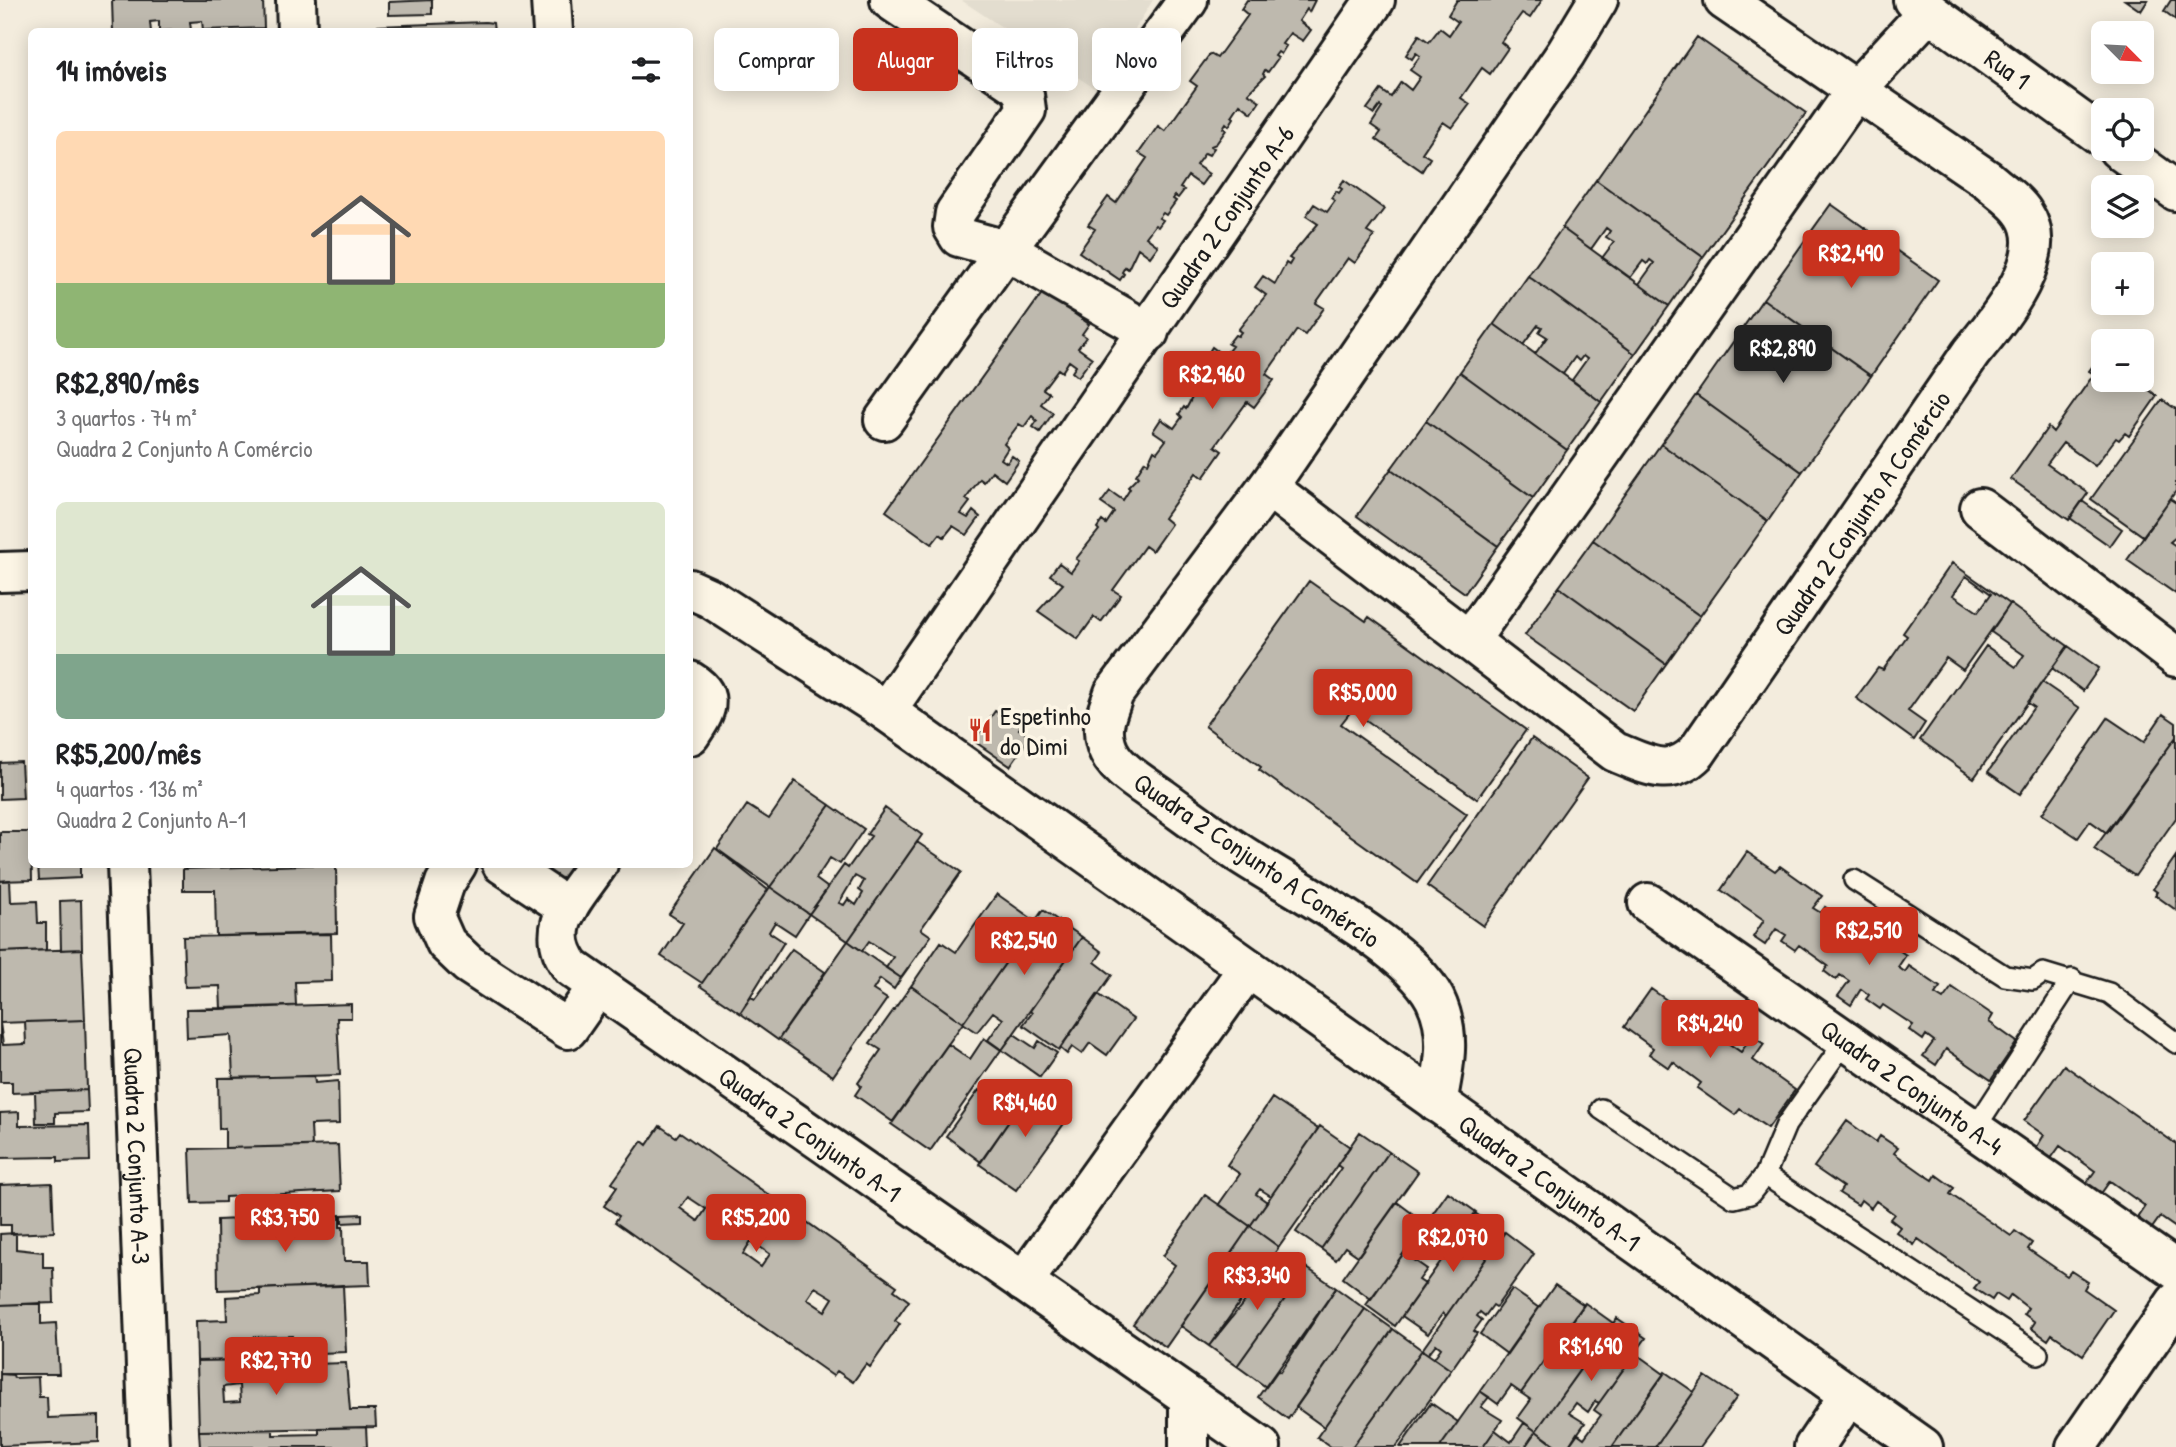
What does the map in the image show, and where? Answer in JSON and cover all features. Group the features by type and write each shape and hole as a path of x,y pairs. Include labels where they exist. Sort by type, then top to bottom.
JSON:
{"street":[{"path":"296,0 298,28"},
{"path":"551,0 553,28"},
{"path":"890,0 1018,86 1024,95 1026,110 955,213 953,227 959,237 1006,250 1149,332"},
{"path":"884,419 1188,0"},
{"name":"Quadra 2 Conjunto A-6","path":"886,711 1375,0"},
{"name":"Quadra 2 Conjunto A Comércio","path":"1437,1103 1446,1056 1446,1028 1435,999 1420,975 1384,944 1235,851 1122,769 1106,746 1102,724 1114,693 1268,487 1566,53 1598,0"},
{"name":"Quadra 2 Conjunto A Comércio","path":"1268,487 1615,752 1653,766 1675,768 1686,763 1697,752 1971,353 2004,311 2027,269 2033,234 2024,213 1988,180 1724,0"},
{"path":"1469,640 1856,90 1921,6"},
{"name":"Rua 1","path":"1921,6 2091,129"},
{"path":"2135,161 2176,191"},
{"path":"1980,508 2176,657"},
{"path":"0,572 28,571"},
{"name":"Quadra 2 Conjunto A-1","path":"693,590 710,598 886,711 1923,1447"},
{"path":"693,683 701,688 706,698 701,719 693,731"},
{"name":"Quadra 2 Conjunto A-3","path":"127,868 149,1447"},
{"path":"454,868 445,883 435,916 446,943 468,964 568,1030 598,986"},
{"path":"508,868 568,908 595,868"},
{"name":"Quadra 2 Conjunto A-4","path":"1648,903 2176,1270"},
{"name":"Quadra 2 Conjunto A-1","path":"568,908 558,933 559,952 572,968 1261,1447"},
{"path":"1023,1282 1248,968"},
{"path":"2076,1447 2176,1302"},
{"path":"1814,1447 1849,1395"},
{"path":"1189,1397 1189,1447"}],"lane":[{"path":"1854,880 2005,976 2033,980 2043,973 2072,979 2109,993 2176,1043"},
{"path":"1974,1130 2072,979"},
{"path":"1601,1109 1734,1198 1750,1194 1765,1175 1786,1125 1846,1040"},
{"path":"1765,1175 2038,1354"}],"shaded area":[{"path":"961,0 1153,0 1136,28 1092,28 1092,87 1078,77 1078,28 1003,28"}],"building":[{"path":"112,0 263,0 264,28 203,28 202,21 190,22 191,28 159,28 159,21 150,22 151,28 113,28"},
{"path":"432,0 432,14 389,15 389,2"},
{"path":"1247,0 1315,0 1309,12 1307,9 1299,21 1311,30 1303,41 1290,33 1282,44 1286,46 1281,54 1278,52 1275,56 1278,58 1268,72 1265,70 1265,76 1248,93 1260,101 1252,113 1240,104 1229,126 1226,123 1223,128 1226,130 1216,144 1211,146 1214,148 1209,155 1205,153 1196,165 1209,174 1201,185 1188,176 1180,188 1184,190 1178,198 1175,196 1173,199 1176,201 1166,215 1163,213 1159,218 1163,220 1158,227 1155,225 1146,237 1158,246 1150,257 1138,248 1128,269 1125,267 1122,272 1124,274 1120,280 1079,252 1095,229 1088,225 1108,197 1116,203 1147,158 1139,153 1158,126 1165,131 1197,86 1190,81 1210,54 1217,58 1248,15 1241,9"},
{"path":"1457,0 1542,0 1530,18 1522,13 1501,42 1508,48 1490,74 1482,68 1461,98 1470,104 1452,128 1443,122 1422,153 1430,158 1422,171 1376,139 1381,132 1371,125 1382,108 1380,106 1374,114 1367,109 1381,90 1391,97 1401,82 1411,90 1420,77 1410,70 1420,56 1416,53 1412,59 1406,55 1419,35 1429,42 1440,28 1449,35 1458,22 1448,15"},
{"path":"2125,0 2148,0 2141,11"},
{"path":"2171,0 2176,0 2176,20 2164,11"},
{"path":"485,22 493,23 494,28 378,28"},
{"path":"1697,37 1806,113 1703,257 1596,180"},
{"path":"1344,180 1384,209 1367,232 1374,236 1355,263 1348,258 1316,303 1324,308 1305,335 1297,330 1266,374 1274,380 1254,407 1247,402 1215,446 1222,451 1203,478 1196,473 1164,518 1171,524 1152,551 1145,546 1113,590 1121,595 1101,622 1094,617 1078,639 1038,611 1063,584 1050,575 1059,563 1071,572 1079,561 1076,559 1099,530 1097,528 1102,521 1106,524 1114,512 1101,503 1110,491 1123,500 1145,461 1148,463 1154,450 1157,452 1166,440 1153,431 1161,419 1174,428 1182,417 1179,414 1184,407 1186,409 1205,377 1208,379 1215,368 1204,360 1212,347 1224,356 1232,346 1228,344 1235,335 1238,336 1241,332 1238,330 1266,295 1255,287 1263,276 1275,284 1286,263 1289,265 1292,260 1289,258 1318,224 1306,216 1314,204 1327,212 1335,201 1331,198 1336,191 1339,193 1342,189 1339,187"},
{"path":"1596,180 1703,257 1669,306 1639,284 1654,263 1650,260 1647,264 1643,261 1630,278 1602,258 1614,242 1606,237 1610,231 1606,228 1591,249 1562,228"},
{"path":"1831,204 1938,280 1871,376 1763,299"},
{"path":"1562,228 1669,306 1635,354 1528,276"},
{"path":"1528,276 1635,354 1601,402 1572,380 1587,359 1583,356 1579,361 1575,357 1563,374 1535,354 1547,337 1539,332 1542,327 1538,325 1523,345 1494,324"},
{"path":"1043,292 1089,324 1082,334 1086,337 1078,348 1092,358 1078,377 1072,372 1076,366 1069,361 1062,372 1058,369 1043,389 1049,393 1041,404 1053,413 1040,432 1033,427 1037,421 1032,416 1024,427 1019,424 1004,444 1008,448 1001,459 1007,463 1012,456 1019,461 1005,481 992,471 984,482 980,479 972,490 966,499 970,502 961,514 968,518 973,511 980,517 967,535 953,526 944,537 940,534 932,544 886,511"},
{"path":"1763,299 1871,376 1802,472 1696,395"},
{"path":"1494,324 1601,402 1567,450 1460,372"},
{"path":"1460,372 1567,450 1533,498 1426,421"},
{"path":"2091,378 2091,392 2152,392 2157,396 2129,436 2125,433 2119,440 2116,438 2095,466 2063,443 2047,464 2088,493 2069,520 2011,479 2048,427 2053,432"},
{"path":"1696,395 1802,472 1768,521 1661,444"},
{"path":"2162,400 2176,409 2176,491 2143,536 2091,499"},
{"path":"1426,421 1533,498 1498,546 1391,469"},
{"path":"1661,444 1768,521 1700,616 1593,540"},
{"path":"1391,469 1498,546 1465,593 1357,516"},
{"path":"2170,499 2176,503 2176,537 2170,542 2176,546 2176,594 2127,560"},
{"path":"2082,501 2122,529 2110,546 2070,518"},
{"path":"1593,540 1700,616 1666,664 1559,587"},
{"path":"1952,563 2010,604 1963,670 1946,658 1908,711 1925,723 1914,740 1856,698 1878,668 1883,670 1907,636 1903,633","holes":["1966,576 1991,594 1978,612 1953,595"]},
{"path":"1309,581 1366,621 1369,617 1526,730 1477,799 1352,710 1341,724 1467,814 1417,883 1259,770 1261,767 1205,726"},
{"path":"1559,587 1666,664 1633,711 1525,635"},
{"path":"2010,604 2068,646 1974,778 1920,740 1986,646 2016,667 2024,655 1991,632"},
{"path":"2068,646 2099,668 2083,691 2052,668"},
{"path":"2042,682 2080,708 2020,794 1988,772 2034,707 2028,703"},
{"path":"995,711 1022,725 1019,729 1030,737 1010,766 974,741"},
{"path":"2163,714 2176,723 2176,737 2107,833 2090,821 2078,838 2042,814 2108,718 2144,742"},
{"path":"2176,737 2176,818 2135,876 2094,849"},
{"path":"1532,738 1588,778 1483,926 1427,886"},
{"path":"21,762 23,798 0,799 0,763"},
{"path":"795,781 830,805 770,887 717,849 747,805 769,819"},
{"path":"830,805 864,829 840,864 830,858 816,879 828,888 809,914 770,887"},
{"path":"885,808 922,835 848,941 809,914 844,865 848,868 871,836 867,834","holes":["855,876 864,881 859,890 863,893 856,905 848,899 844,905 839,903"]},
{"path":"0,832 28,832 28,868 32,868 32,880 0,881"},
{"path":"917,842 961,872 921,929 931,936 901,978 886,968 893,957 869,941 862,951 848,941"},
{"path":"715,848 768,890 702,983 661,956 683,923 669,914"},
{"path":"1747,852 1775,871 1780,866 1822,896 1813,908 1821,913 1825,907 1854,927 1850,933 1858,939 1866,927 1906,955 1898,967 1905,972 1909,966 1940,987 1935,994 1943,999 1952,987 1993,1015 1989,1022 2017,1042 1991,1080 1946,1049 1936,1065 1923,1056 1934,1041 1926,1035 1923,1040 1909,1030 1913,1025 1883,1005 1880,1009 1866,999 1869,995 1861,989 1851,1005 1838,996 1849,981 1840,975 1836,980 1824,971 1828,966 1799,945 1795,950 1782,941 1786,935 1776,929 1765,945 1753,937 1764,920 1721,890"},
{"path":"2176,856 2176,910 2155,895 2157,892 2153,889"},
{"path":"38,868 80,868 80,878 39,880"},
{"path":"336,868 337,933 216,936 215,890 183,890 183,869"},
{"path":"533,868 596,868 578,894"},
{"path":"10,880 11,902 37,901 38,923 46,923 46,950 0,952 0,881"},
{"path":"770,887 809,914 795,935 775,922 769,932 784,942 740,1013 700,986"},
{"path":"997,894 1035,921 963,1023 911,986 941,942 956,952"},
{"path":"81,900 82,949 61,950 60,901"},
{"path":"1043,910 1082,937 1002,1050 988,1040 1003,1019 993,1012 977,1032 963,1023"},
{"path":"331,934 332,981 295,982 296,1006 221,1009 220,986 185,987 183,937"},
{"path":"1082,937 1102,952 1095,962 1112,975 1059,1050 1023,1025"},
{"path":"848,941 901,978 894,989 880,979 873,990 887,999 833,1076 779,1039"},
{"path":"82,949 85,1020 0,1023 0,952"},
{"path":"792,949 825,972 778,1040 740,1013 751,997 755,999"},
{"path":"911,986 963,1023 893,1122 855,1095 861,1086 858,1083 881,1050 870,1043"},
{"path":"1651,989 1741,1052 1752,1036 1764,1044 1753,1060 1795,1090 1768,1128 1740,1109 1735,1115 1697,1088 1701,1083 1673,1062 1669,1068 1649,1054 1653,1048 1624,1027"},
{"path":"1098,994 1133,1019 1107,1055 1090,1043 1082,1054 1072,1047 1067,1054 1060,1048"},
{"path":"351,1004 351,1018 337,1018 340,1075 233,1078 231,1035 187,1038 186,1009"},
{"path":"85,1020 87,1090 12,1093 12,1082 0,1082 0,1023 3,1045 26,1044 25,1022"},
{"path":"1014,1034 1035,1048 1039,1041 1057,1053 1040,1077 1002,1050"},
{"path":"984,1038 1001,1050 930,1151 891,1124 948,1044 970,1059"},
{"path":"2064,1065 2176,1144 2176,1228 2160,1217 2150,1231 2135,1221 2145,1206 2110,1181 2100,1195 2085,1185 2095,1171 2060,1146 2050,1160 2035,1150 2044,1135 2024,1121"},
{"path":"314,1076 315,1083 338,1081 339,1124 311,1125 312,1146 225,1148 225,1128 219,1129 218,1078"},
{"path":"1033,1087 1071,1114 1016,1190 979,1164"},
{"path":"87,1090 88,1112 55,1113 55,1123 36,1123 35,1092"},
{"path":"979,1090 1014,1114 981,1162 946,1136"},
{"path":"1272,1098 1318,1129 1271,1196 1260,1189 1256,1194 1267,1202 1250,1226 1219,1204 1240,1174 1227,1165"},
{"path":"19,1112 19,1126 89,1125 90,1161 58,1162 58,1157 0,1158 0,1113"},
{"path":"1847,1121 1876,1142 1880,1136 1898,1148 1894,1153 1933,1180 1936,1175 1954,1188 1950,1194 2011,1236 2015,1231 2032,1243 2028,1249 2067,1276 2071,1271 2088,1282 2084,1289 2114,1310 2083,1355 2052,1334 2048,1340 2031,1328 2035,1322 2024,1314 2028,1308 2011,1295 2007,1301 1996,1294 1992,1300 1974,1288 1979,1282 1918,1239 1914,1245 1896,1232 1900,1227 1890,1219 1894,1214 1876,1201 1871,1208 1861,1200 1858,1205 1839,1193 1843,1187 1814,1167"},
{"path":"660,1126 676,1137 680,1132 897,1286 894,1290 909,1301 895,1321 900,1324 870,1367 866,1364 853,1382 837,1371 833,1376 615,1222 619,1216 604,1206 617,1187 612,1183 642,1141 647,1145","holes":["688,1197 706,1209 698,1221 680,1208","751,1241 770,1254 761,1267 743,1254","815,1287 833,1298 825,1311 807,1299"]},
{"path":"1320,1126 1350,1147 1279,1247 1250,1226"},
{"path":"1360,1132 1389,1152 1321,1249 1296,1232 1341,1168 1337,1165"},
{"path":"338,1145 340,1191 225,1197 225,1202 192,1203 190,1149"},
{"path":"1389,1152 1418,1172 1358,1256 1345,1247 1336,1260 1321,1249"},
{"path":"52,1183 54,1232 11,1234 11,1225 0,1225 0,1185"},
{"path":"1448,1192 1476,1212 1451,1247 1423,1227"},
{"path":"1205,1195 1250,1226 1166,1347 1133,1324 1175,1265 1163,1256"},
{"path":"1397,1202 1425,1223 1371,1299 1343,1278"},
{"path":"1475,1213 1504,1233 1446,1316 1443,1313 1428,1334 1402,1316"},
{"path":"362,1214 362,1222 342,1223 342,1215"},
{"path":"340,1215 344,1261 369,1261 370,1285 218,1290 217,1220"},
{"path":"1250,1226 1279,1247 1209,1346 1181,1326"},
{"path":"1505,1232 1534,1254 1496,1307 1493,1305 1485,1316 1480,1312 1477,1316 1482,1320 1474,1331 1477,1333 1451,1370 1434,1358 1441,1348 1436,1344 1428,1354 1422,1350"},
{"path":"16,1233 16,1249 43,1252 43,1267 53,1267 54,1303 0,1305 0,1234"},
{"path":"1404,1253 1427,1269 1419,1280 1425,1284 1395,1326 1366,1305"},
{"path":"1292,1257 1307,1268 1237,1366 1209,1346 1253,1291 1265,1266 1278,1275"},
{"path":"1307,1268 1336,1288 1266,1387 1237,1366"},
{"path":"343,1285 346,1352 293,1354 292,1336 253,1337 254,1360 197,1361 196,1321 227,1320 226,1297 260,1295 260,1289"},
{"path":"1555,1285 1584,1305 1521,1393 1511,1386 1498,1404 1480,1391"},
{"path":"1336,1288 1365,1309 1288,1419 1258,1397 1277,1370 1280,1372"},
{"path":"1512,1289 1539,1308 1507,1354 1480,1334"},
{"path":"41,1303 41,1324 56,1323 59,1374 0,1374 0,1305"},
{"path":"1585,1303 1613,1323 1536,1431 1518,1418 1531,1400 1521,1393"},
{"path":"1365,1309 1393,1329 1324,1427 1296,1407"},
{"path":"1617,1318 1646,1338 1599,1403 1595,1401 1588,1412 1576,1403 1569,1413 1585,1423 1568,1447 1558,1447 1536,1431"},
{"path":"1393,1329 1422,1350 1352,1447 1331,1447 1317,1437"},
{"path":"1422,1350 1451,1370 1396,1447 1352,1447"},
{"path":"1635,1353 1664,1374 1612,1447 1568,1447 1577,1433 1584,1438 1601,1415 1594,1410"},
{"path":"276,1359 276,1365 346,1363 350,1410 375,1410 376,1427 199,1431 197,1361","holes":["239,1385 240,1402 224,1403 223,1387"]},
{"path":"1665,1372 1694,1392 1655,1447 1612,1447"},
{"path":"0,1374 13,1375 14,1378 38,1377 39,1397 47,1397 48,1418 99,1416 99,1442 0,1446"},
{"path":"1705,1376 1737,1397 1700,1447 1655,1447"},
{"path":"1480,1391 1489,1397 1481,1407 1502,1420 1483,1447 1440,1447"},
{"path":"1431,1403 1458,1422 1440,1447 1400,1447"},
{"path":"1524,1423 1536,1431 1525,1447 1483,1447 1495,1430 1511,1442"},
{"path":"366,1427 367,1447 200,1447 199,1431 273,1430 273,1435 319,1434 319,1428"},
{"path":"1536,1431 1554,1445 1553,1447 1525,1447"}],"place":[{"name":"Espetinho do Dimi","path":"980,730"}]}
